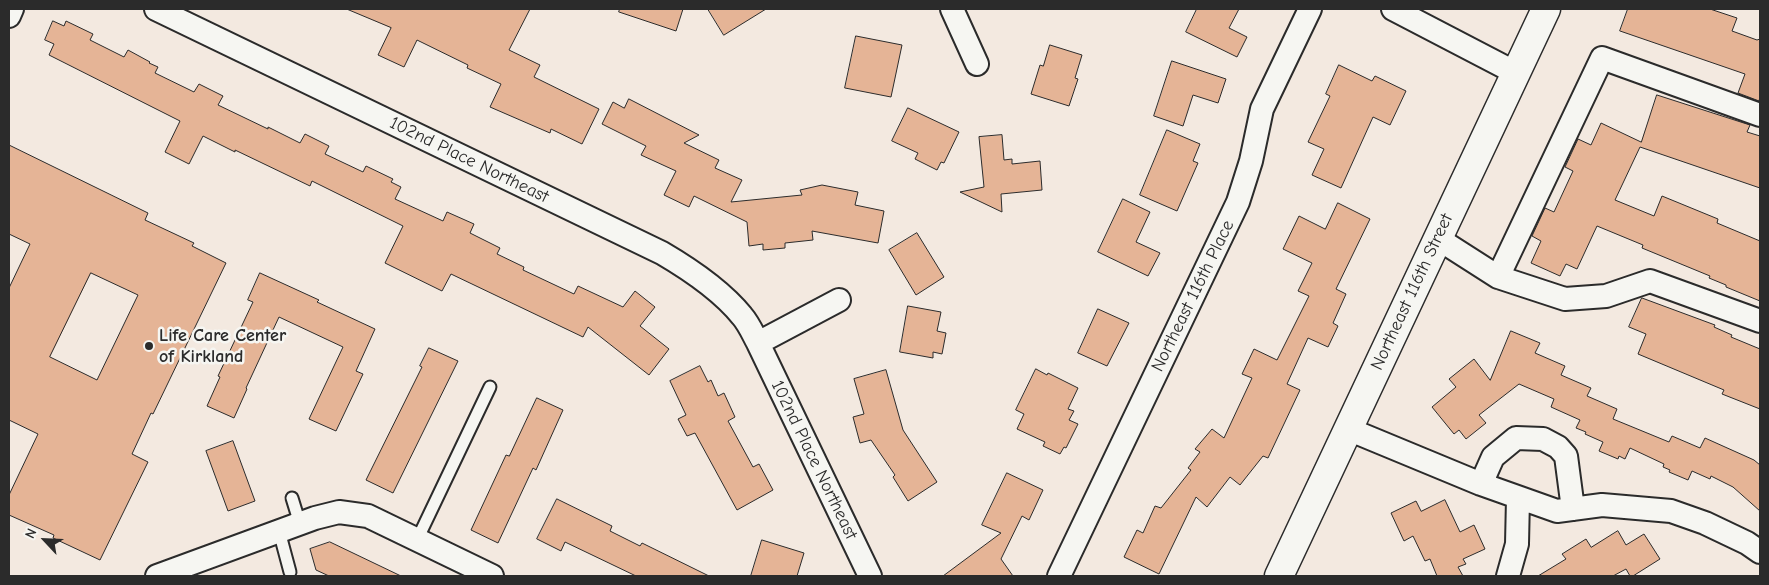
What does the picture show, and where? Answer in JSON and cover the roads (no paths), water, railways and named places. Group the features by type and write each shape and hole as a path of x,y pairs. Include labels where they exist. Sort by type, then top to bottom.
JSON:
{"street":[{"path":"9,16 12,9"},
{"name":"102nd Place Northeast","path":"156,9 662,253 686,267 717,290 743,316 758,343 870,576"},
{"path":"952,9 977,64"},
{"name":"Northeast 116th Place","path":"1059,576 1238,202 1251,161 1262,109 1310,9"},
{"path":"1393,9 1516,74"},
{"name":"Northeast 116th Street","path":"1279,576 1546,9"},
{"path":"1498,277 1602,58 1760,115"},
{"path":"1437,238 1498,277 1565,299 1606,296 1650,281 1760,321"},
{"path":"758,343 839,300"},
{"path":"1348,429 1481,484 1558,511 1602,506 1671,511 1705,523 1747,543 1760,552"},
{"path":"1481,484 1493,457 1516,438 1543,439 1558,447 1566,456 1573,509"},
{"path":"1508,576 1517,544 1518,498"},
{"path":"157,576 315,518 339,512 368,516 492,576"}],"lane":[{"path":"417,540 490,386"},
{"path":"292,498 300,524"},
{"path":"279,531 290,572"}],"place":[{"name":"Life Care Center of Kirkland","path":"149,346"}]}
